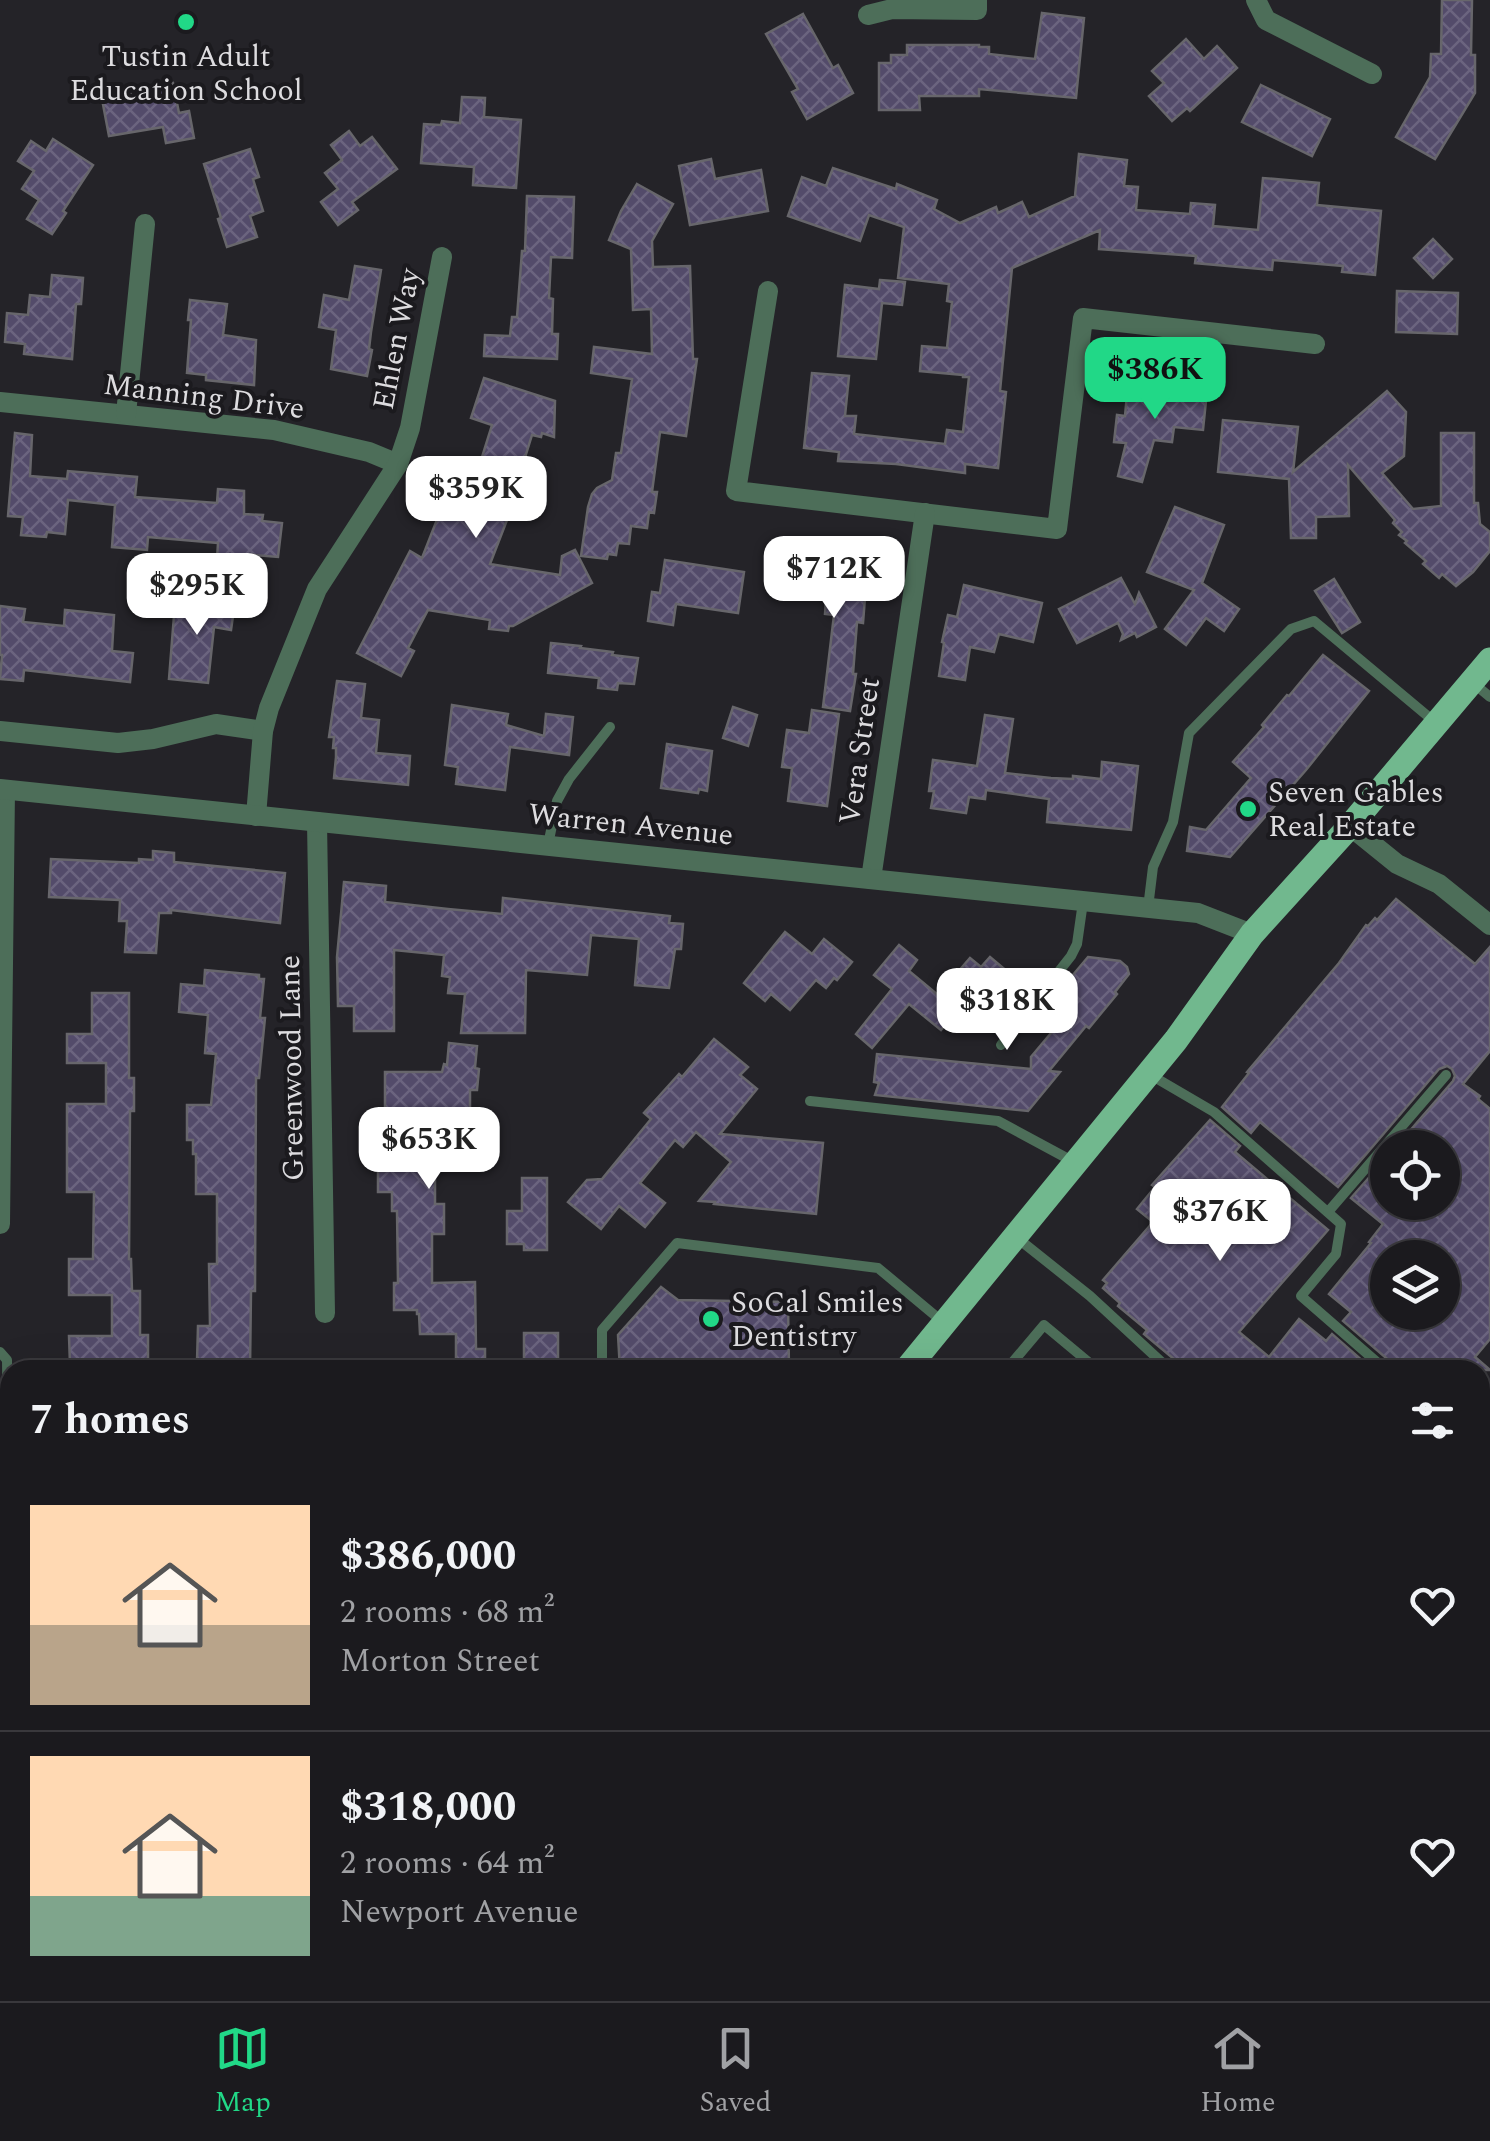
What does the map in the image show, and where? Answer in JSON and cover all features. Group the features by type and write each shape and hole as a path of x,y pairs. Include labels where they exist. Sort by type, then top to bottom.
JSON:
{"main road":[{"path":"914,1360 1176,1040 1252,934 1437,724 1481,689 1490,660"}],"street":[{"path":"868,14 892,9 977,10 977,0"},
{"path":"1256,0 1266,20 1372,74"},
{"path":"126,414 145,224"},
{"name":"Ehlen Way","path":"256,816 263,731 317,589 398,464 410,428 442,257"},
{"path":"768,291 736,491 1056,529 1083,318 1315,344"},
{"name":"Manning Drive","path":"0,402 274,430 368,452 398,464"},
{"name":"Vera Street","path":"871,880 925,513"},
{"path":"0,731 118,743 216,724 263,731"},
{"path":"0,1224 2,789"},
{"name":"Warren Avenue","path":"2,789 1198,913 1252,934"},
{"name":"Greenwood Lane","path":"317,822 325,1313"},
{"path":"1350,826 1397,864 1440,884 1490,925"}],"lane":[{"path":"1148,908 1152,867 1173,822 1189,733 1291,628 1314,621 1437,724"},
{"path":"548,846 558,801 568,778 610,727"},
{"path":"1000,1045 1071,956 1077,944 1084,902"},
{"path":"1148,1074 1214,1112 1341,1224 1336,1254 1301,1296 1375,1360"},
{"path":"1328,1212 1446,1076"},
{"path":"810,1101 998,1121 1075,1163"},
{"path":"1015,1237 1090,1296 1159,1360"},
{"path":"602,1360 602,1330 677,1243 878,1268 944,1323"},
{"path":"1014,1360 1044,1325 1086,1360"}],"building":[{"path":"1442,0 1472,0 1475,93 1435,159 1396,137 1430,77 1431,54 1441,54"},
{"path":"1042,13 1084,18 1076,98 979,89 979,96 919,96 920,110 879,110 879,63 891,63 891,55 907,55 907,45 979,45 989,47 989,54 1035,59"},
{"path":"803,14 833,68 838,65 853,93 807,119 792,92 798,89 766,34"},
{"path":"1186,39 1204,59 1217,46 1237,68 1190,111 1187,108 1172,121 1149,96 1164,83 1152,71"},
{"path":"173,83 179,113 189,111 194,138 166,143 163,127 109,136 102,99"},
{"path":"1261,85 1330,119 1312,156 1242,122"},
{"path":"462,97 485,98 484,117 521,120 516,188 473,185 474,167 421,163 424,124 460,123"},
{"path":"349,131 360,146 372,137 397,169 352,202 358,210 338,225 321,202 338,189 325,173 342,160 331,145"},
{"path":"53,139 93,165 52,234 27,219 39,200 22,189 34,171 18,161 31,141 46,151"},
{"path":"250,149 259,177 253,179 263,211 250,216 257,237 227,247 204,164"},
{"path":"1079,154 1127,160 1124,186 1138,187 1136,210 1190,214 1191,203 1215,205 1213,226 1258,230 1263,178 1319,183 1317,205 1381,211 1375,275 1342,272 1343,266 1273,260 1272,270 1195,263 1196,256 1099,249 1100,230 1012,268 1000,391 1006,392 998,468 965,464 965,473 838,461 839,452 804,448 812,373 849,376 845,416 856,416 854,434 945,444 947,430 963,432 969,377 920,371 922,346 947,348 952,302 947,301 949,284 898,278 904,227 869,215 860,241 788,216 802,177 826,186 833,168 896,189 897,184 937,200 934,209 960,223 996,207 998,213 1022,202 1029,217 1075,196"},
{"path":"711,159 715,179 761,170 768,211 690,225 679,166"},
{"path":"637,184 673,204 652,241 653,267 690,266 693,359 697,359 686,436 660,432 652,492 657,492 654,513 649,512 647,528 631,526 629,544 618,543 616,555 608,554 607,559 581,556 592,494 612,480 616,453 621,453 632,379 591,373 594,347 652,354 651,309 633,310 631,249 609,240"},
{"path":"527,196 574,197 572,258 551,257 549,298 553,299 552,334 558,334 557,359 484,356 485,335 510,336 512,317 517,317"},
{"path":"1433,239 1452,259 1433,278 1414,258"},
{"path":"355,266 381,270 367,376 331,369 336,330 319,327 324,295 349,300"},
{"path":"52,275 83,278 81,304 76,304 72,359 24,354 25,344 5,342 7,313 28,315 30,295 50,297"},
{"path":"880,280 905,282 902,305 882,303 876,359 838,356 845,285 879,289"},
{"path":"1397,291 1458,293 1457,334 1396,332"},
{"path":"190,300 227,304 223,335 256,340 254,385 206,380 206,375 187,373"},
{"path":"484,378 555,401 554,437 532,435 512,507 490,564 560,575 562,556 575,550 592,583 509,626 508,631 489,629 490,620 428,610 408,648 414,651 401,676 357,653 410,551 422,558 458,466 477,473 492,425 471,418"},
{"path":"1128,383 1207,391 1203,430 1174,427 1172,442 1154,440 1142,482 1118,476 1126,443 1114,442 1117,415 1125,416"},
{"path":"1387,391 1406,412 1404,456 1382,473 1413,509 1441,506 1441,433 1474,433 1474,503 1478,503 1480,524 1490,532 1490,551 1456,586 1423,564 1426,561 1399,535 1402,532 1393,523 1395,520 1348,465 1349,516 1316,517 1316,538 1291,538 1289,479 1218,472 1223,420 1298,427 1293,472"},
{"path":"15,433 32,435 30,476 67,479 68,471 137,477 135,497 217,503 218,489 244,491 244,514 263,515 262,521 282,523 278,557 244,554 244,562 217,559 218,543 148,537 147,550 112,547 115,505 68,500 65,534 21,535 23,517 8,516"},
{"path":"1175,507 1224,525 1202,583 1239,609 1224,631 1206,618 1186,645 1165,629 1194,590 1147,572"},
{"path":"665,560 744,572 738,613 676,604 673,625 648,621 652,592 660,593"},
{"path":"786,563 861,570 860,584 866,585 863,623 857,622 856,674 850,711 823,707 834,615 825,614 826,599 783,595"},
{"path":"1121,578 1135,604 1139,593 1156,627 1121,640 1123,634 1118,623 1077,643 1059,609"},
{"path":"1334,579 1360,622 1342,633 1315,591"},
{"path":"964,585 1042,603 1033,642 999,634 994,652 970,647 965,680 939,676 948,615 957,617"},
{"path":"205,598 235,602 231,630 214,627 208,683 169,679 175,603 204,607"},
{"path":"0,606 25,609 23,622 64,626 65,610 114,615 112,651 133,653 130,682 24,670 23,681 0,679"},
{"path":"551,643 638,658 634,684 618,683 617,690 598,688 599,678 548,673"},
{"path":"1323,655 1369,691 1230,857 1187,851 1190,827 1206,830 1251,778 1233,762"},
{"path":"337,681 365,684 361,718 379,720 376,753 410,756 408,785 334,778 336,748 334,737 329,737"},
{"path":"452,705 508,714 506,725 544,736 546,714 573,717 569,755 510,747 505,790 456,784 458,767 445,765"},
{"path":"733,707 757,715 748,746 723,738"},
{"path":"812,710 839,714 827,806 788,801 792,768 782,767 787,730 809,733"},
{"path":"985,715 1013,719 1005,773 1101,779 1102,762 1138,766 1131,830 1047,822 1049,799 986,790 985,799 969,797 966,813 931,808 933,760 977,766"},
{"path":"667,744 712,751 707,791 661,788"},
{"path":"153,851 174,853 174,862 285,873 280,923 171,910 159,913 156,953 125,952 127,921 119,921 120,900 49,897 51,859 139,863 139,859 153,860"},
{"path":"344,882 386,886 385,902 448,909 502,914 503,898 670,916 669,923 683,924 681,949 675,949 669,988 635,985 639,939 591,935 587,975 526,970 525,1033 461,1033 465,994 448,993 450,977 442,976 444,955 394,950 394,1031 354,1031 354,1006 338,1006 337,957"},
{"path":"1396,899 1475,964 1490,947 1490,1051 1463,1084 1490,1109 1490,1339 1475,1357 1478,1360 1388,1360 1343,1321 1351,1312 1329,1294 1370,1244 1370,1330 1460,1330 1460,1240 1371,1240 1383,1224 1378,1220 1460,1220 1460,1130 1411,1130 1453,1081 1452,1069 1439,1069 1387,1130 1370,1130 1370,1150 1338,1187 1260,1122 1251,1133 1222,1107 1366,925 1377,920"},
{"path":"785,932 812,954 824,939 852,962 826,988 816,980 790,1010 771,994 765,1001 744,983"},
{"path":"899,945 917,960 909,971 938,995 970,958 981,967 990,957 1009,973 984,1003 972,993 941,1030 909,1004 872,1048 856,1034 892,989 874,975"},
{"path":"1088,957 1120,961 1129,974 1089,1028 1086,1026 1049,1071 1060,1072 1028,1111 875,1095 879,1083 874,1082 877,1054 1031,1069 1031,1057 1067,1014 1051,1001"},
{"path":"205,970 259,975 259,979 264,979 260,1018 265,1018 256,1078 255,1291 251,1291 250,1360 197,1360 198,1326 210,1326 209,1264 217,1264 217,1194 196,1194 196,1154 193,1140 187,1140 187,1105 211,1105 216,1054 205,1053 208,1015 179,1012 181,984 204,986"},
{"path":"92,993 129,993 129,1078 134,1078 134,1111 130,1111 129,1259 132,1291 140,1291 140,1335 148,1335 148,1360 70,1360 69,1336 112,1336 112,1295 69,1295 69,1259 93,1259 94,1192 67,1192 67,1104 106,1104 106,1063 67,1063 67,1034 92,1034"},
{"path":"714,1039 748,1067 740,1075 757,1089 720,1134 823,1143 816,1214 699,1201 731,1162 696,1132 683,1147 675,1140 640,1183 665,1203 645,1227 619,1206 601,1229 568,1202 587,1180 602,1179 651,1119 644,1113"},
{"path":"449,1043 477,1046 477,1090 470,1090 470,1153 435,1153 435,1204 444,1204 444,1234 432,1234 432,1283 475,1282 476,1349 485,1349 485,1360 456,1360 456,1334 420,1334 417,1310 394,1310 394,1283 398,1283 397,1211 392,1211 392,1192 378,1192 378,1171 385,1171 385,1072 442,1072 444,1064 447,1065"},
{"path":"1210,1120 1240,1146 1235,1152 1328,1230 1239,1332 1269,1357 1299,1319 1326,1341 1332,1334 1362,1360 1175,1360 1144,1334 1147,1330 1103,1288 1107,1283 1103,1280 1153,1222 1137,1209 1155,1187 1152,1185"},
{"path":"1370,1176 1370,1213 1351,1198"},
{"path":"522,1178 547,1178 547,1250 524,1250 524,1244 507,1244 507,1211 522,1211"},
{"name":"SoCal Smiles Dentistry","path":"661,1287 678,1300 788,1302 789,1360 619,1360 618,1335"},
{"path":"524,1333 558,1333 558,1360 524,1360"}],"place":[{"name":"Tustin Adult Education School","path":"186,22"},
{"name":"Seven Gables Real Estate","path":"1248,809"},
{"name":"SoCal Smiles Dentistry","path":"711,1319"}]}
